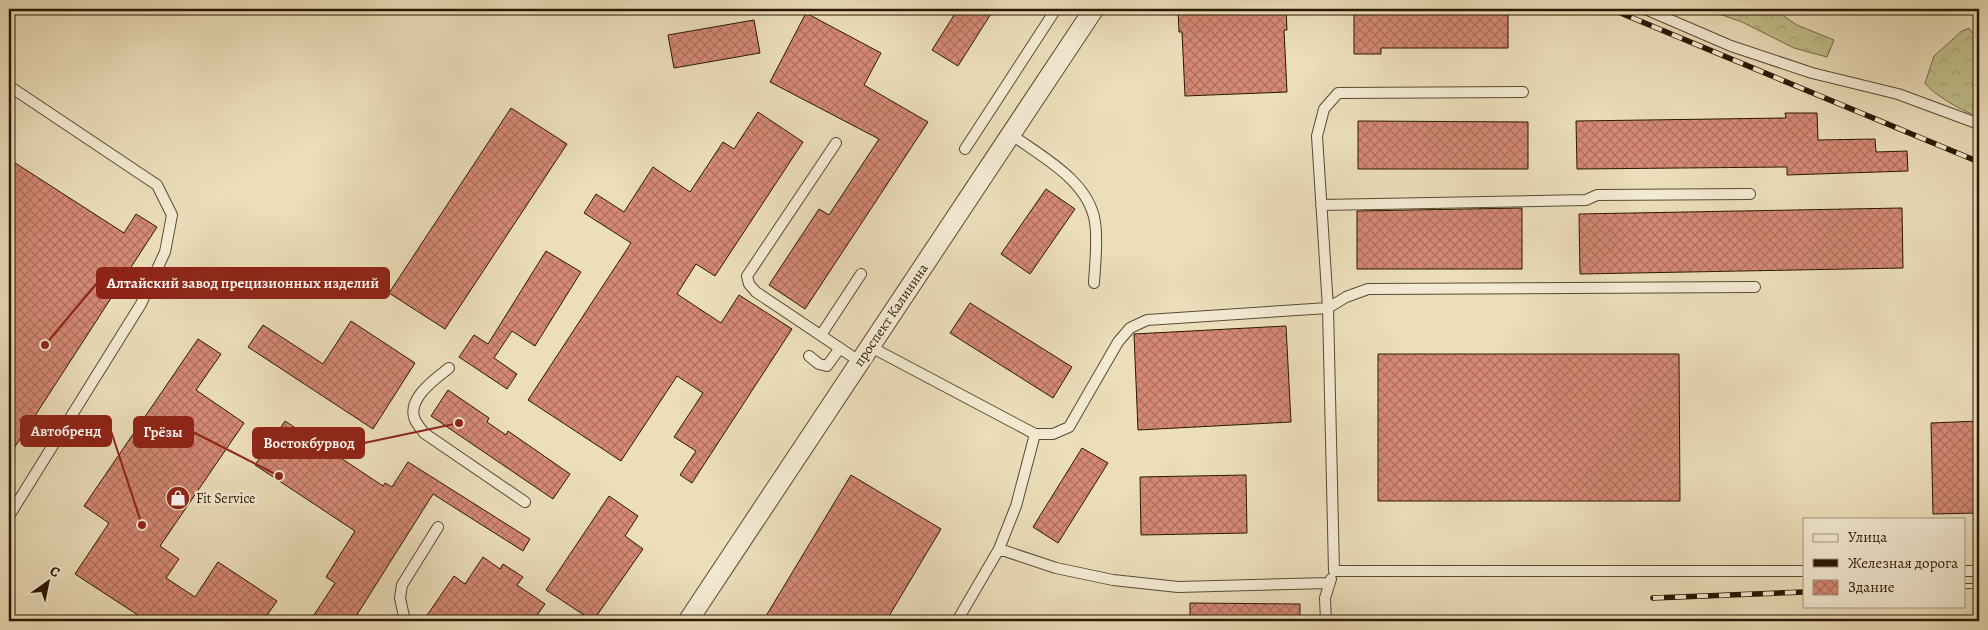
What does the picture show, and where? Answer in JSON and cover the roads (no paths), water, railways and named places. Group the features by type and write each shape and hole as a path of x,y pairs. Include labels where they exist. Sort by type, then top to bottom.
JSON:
{"street":[{"name":"проспект Калинина","path":"688,621 1094,9"}],"lane":[{"path":"965,149 1056,9"},
{"path":"1645,9 1731,46 1812,73 1898,94 1979,124"},
{"path":"9,86 157,185 172,215 165,252 142,304 9,516"},
{"path":"1326,621 1325,598 1334,571 1328,308 1317,136 1324,109 1338,93 1523,92"},
{"path":"1012,135 1066,175 1076,184 1088,201 1095,220 1094,284"},
{"path":"836,143 747,276 749,284 756,292 840,348 864,354 1035,434 1053,434 1068,427 1118,342 1130,328 1147,320 1328,308 1346,296 1368,289 1755,287"},
{"path":"1321,205 1586,200 1597,195 1750,194"},
{"path":"821,335 861,274"},
{"path":"808,356 819,364 828,366 840,348"},
{"path":"449,368 426,387 418,398 414,404 414,419 424,433 525,502"},
{"path":"957,621 999,549 1016,506 1035,434"},
{"path":"405,621 400,598 402,585 438,527"},
{"path":"999,549 1056,568 1113,580 1178,587 1329,583"},
{"path":"1334,571 1803,571"},
{"path":"1966,571 1979,571"}],"railway":[{"path":"1611,9 1979,162"},
{"path":"1966,586 1979,586"},
{"path":"1653,598 1803,592"}],"place":[{"name":"Алтайский завод прецизионных изделий","path":"45,345"},
{"name":"Востокбурвод","path":"459,423"},
{"name":"Грёзы","path":"279,476"},
{"name":"Fit Service","path":"178,498"},
{"name":"Автобренд","path":"142,525"}]}
